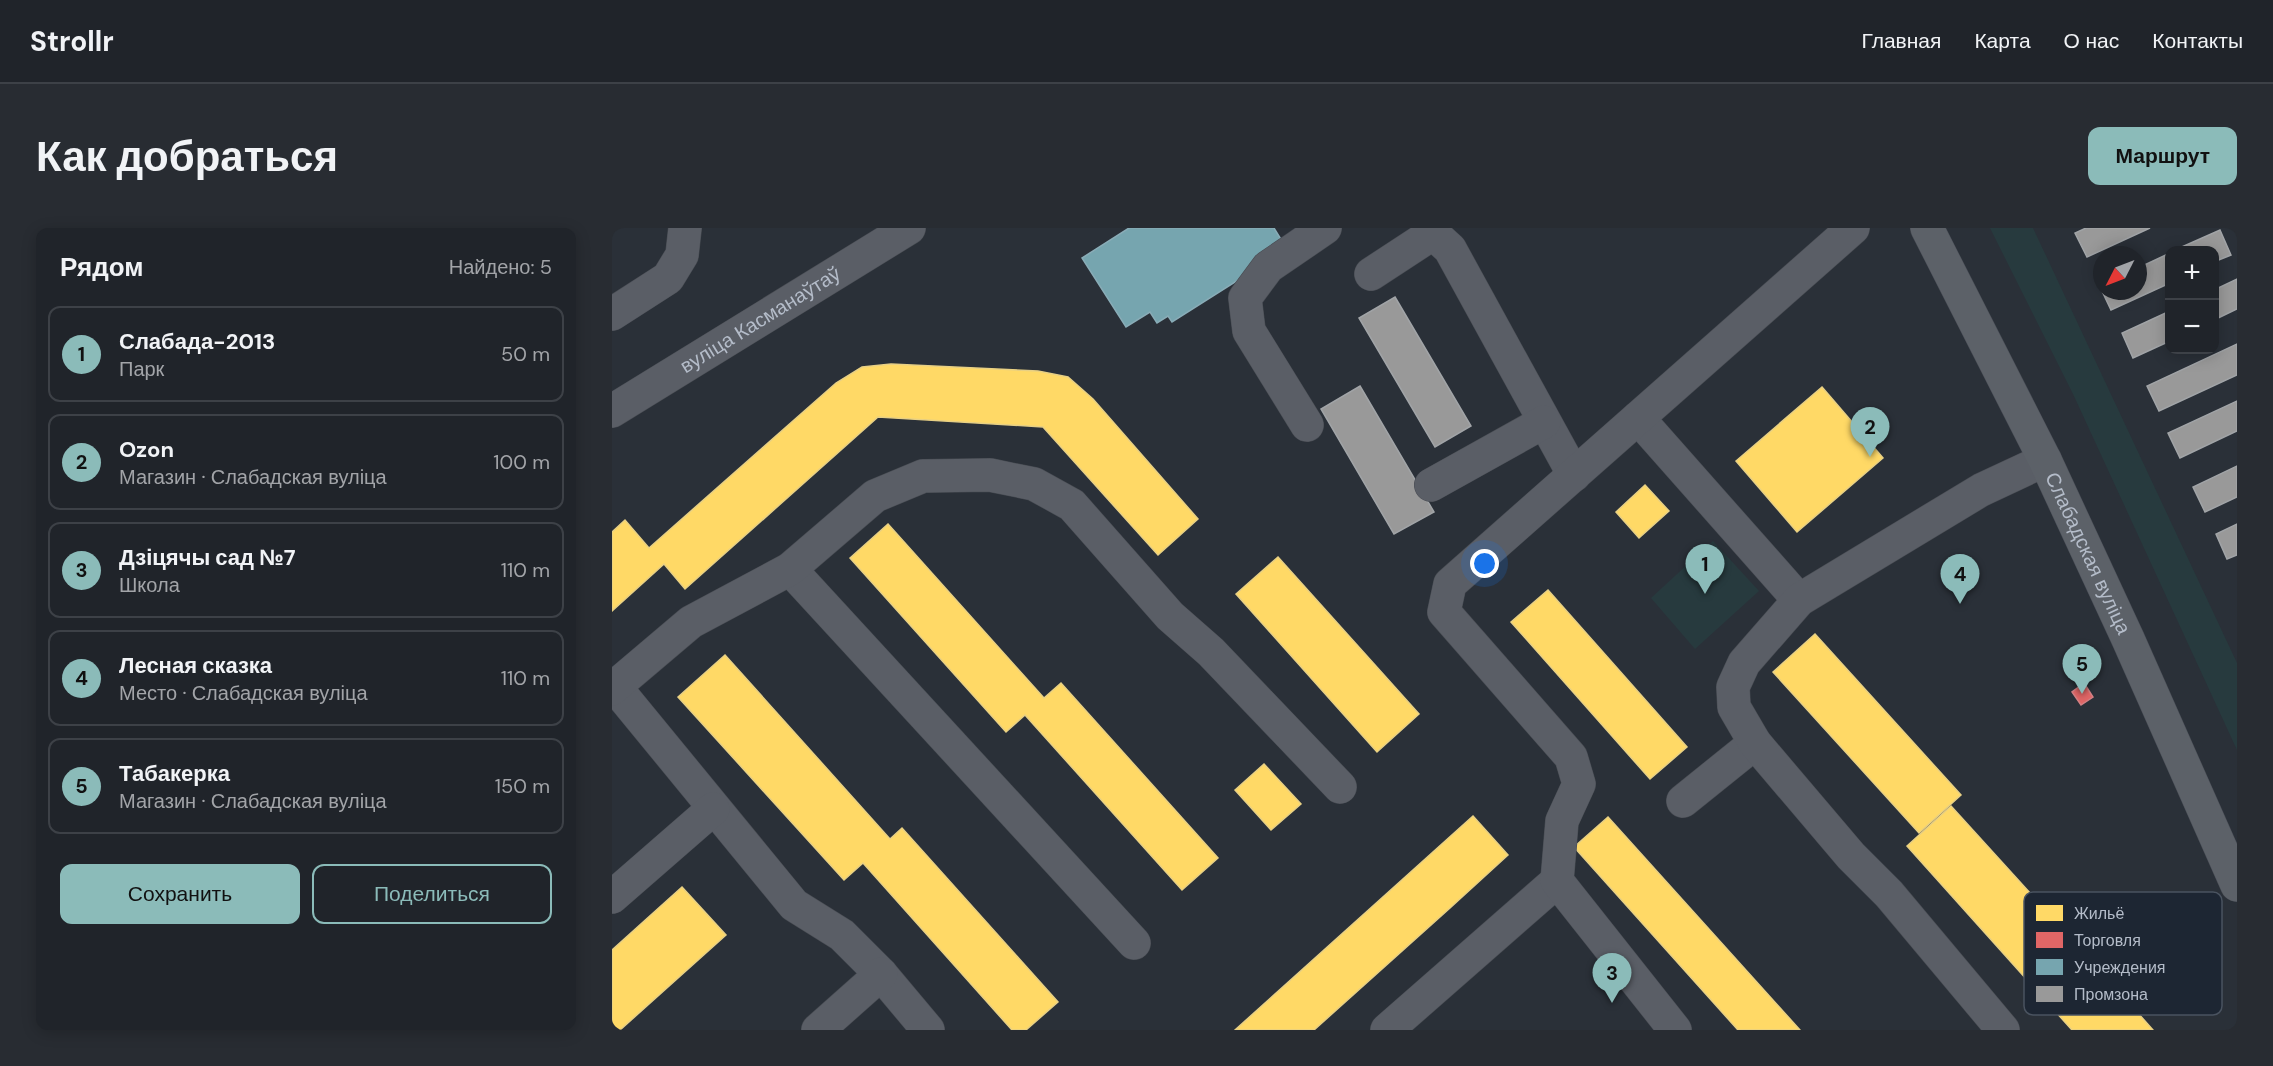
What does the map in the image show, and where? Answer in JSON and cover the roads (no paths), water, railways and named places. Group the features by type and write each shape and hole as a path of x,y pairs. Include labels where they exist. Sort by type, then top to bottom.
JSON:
{"main road":[{"name":"Слабадская вуліца","path":"1927,228 2045,460 2231,850 2237,885"}],"street":[{"path":"612,314 668,278 682,255 685,228"},
{"name":"вуліца Касманаўтаў","path":"612,411 909,228"},
{"path":"1307,425 1249,331 1245,298 1268,267 1325,228"},
{"path":"1676,1030 1557,881 1562,821 1579,784 1571,758 1444,612 1450,584 1853,228"},
{"path":"1371,274 1429,236 1439,239 1450,249 1574,475"},
{"path":"1638,418 1799,600"},
{"path":"1431,485 1544,422"},
{"path":"2003,1030 1889,894 1851,856 1755,743 1734,707 1733,687 1744,663 1799,600 1980,490 2045,460"},
{"path":"928,1030 881,974 842,935 794,905 614,689 691,621 790,569 875,496 923,476 990,475 1034,484 1072,505 1170,616 1211,652 1340,787"},
{"path":"790,569 1134,943"},
{"path":"1683,801 1755,743"},
{"path":"612,897 713,809"},
{"path":"1387,1030 1557,881"},
{"path":"818,1030 881,974"}],"place":[{"name":"Ozon","path":"1870,457"},
{"name":"Слабада-2013","path":"1705,594"},
{"name":"Лесная сказка","path":"1960,604"},
{"name":"Табакерка","path":"2082,694"},
{"name":"Дзіцячы сад №7","path":"1612,1003"}]}
